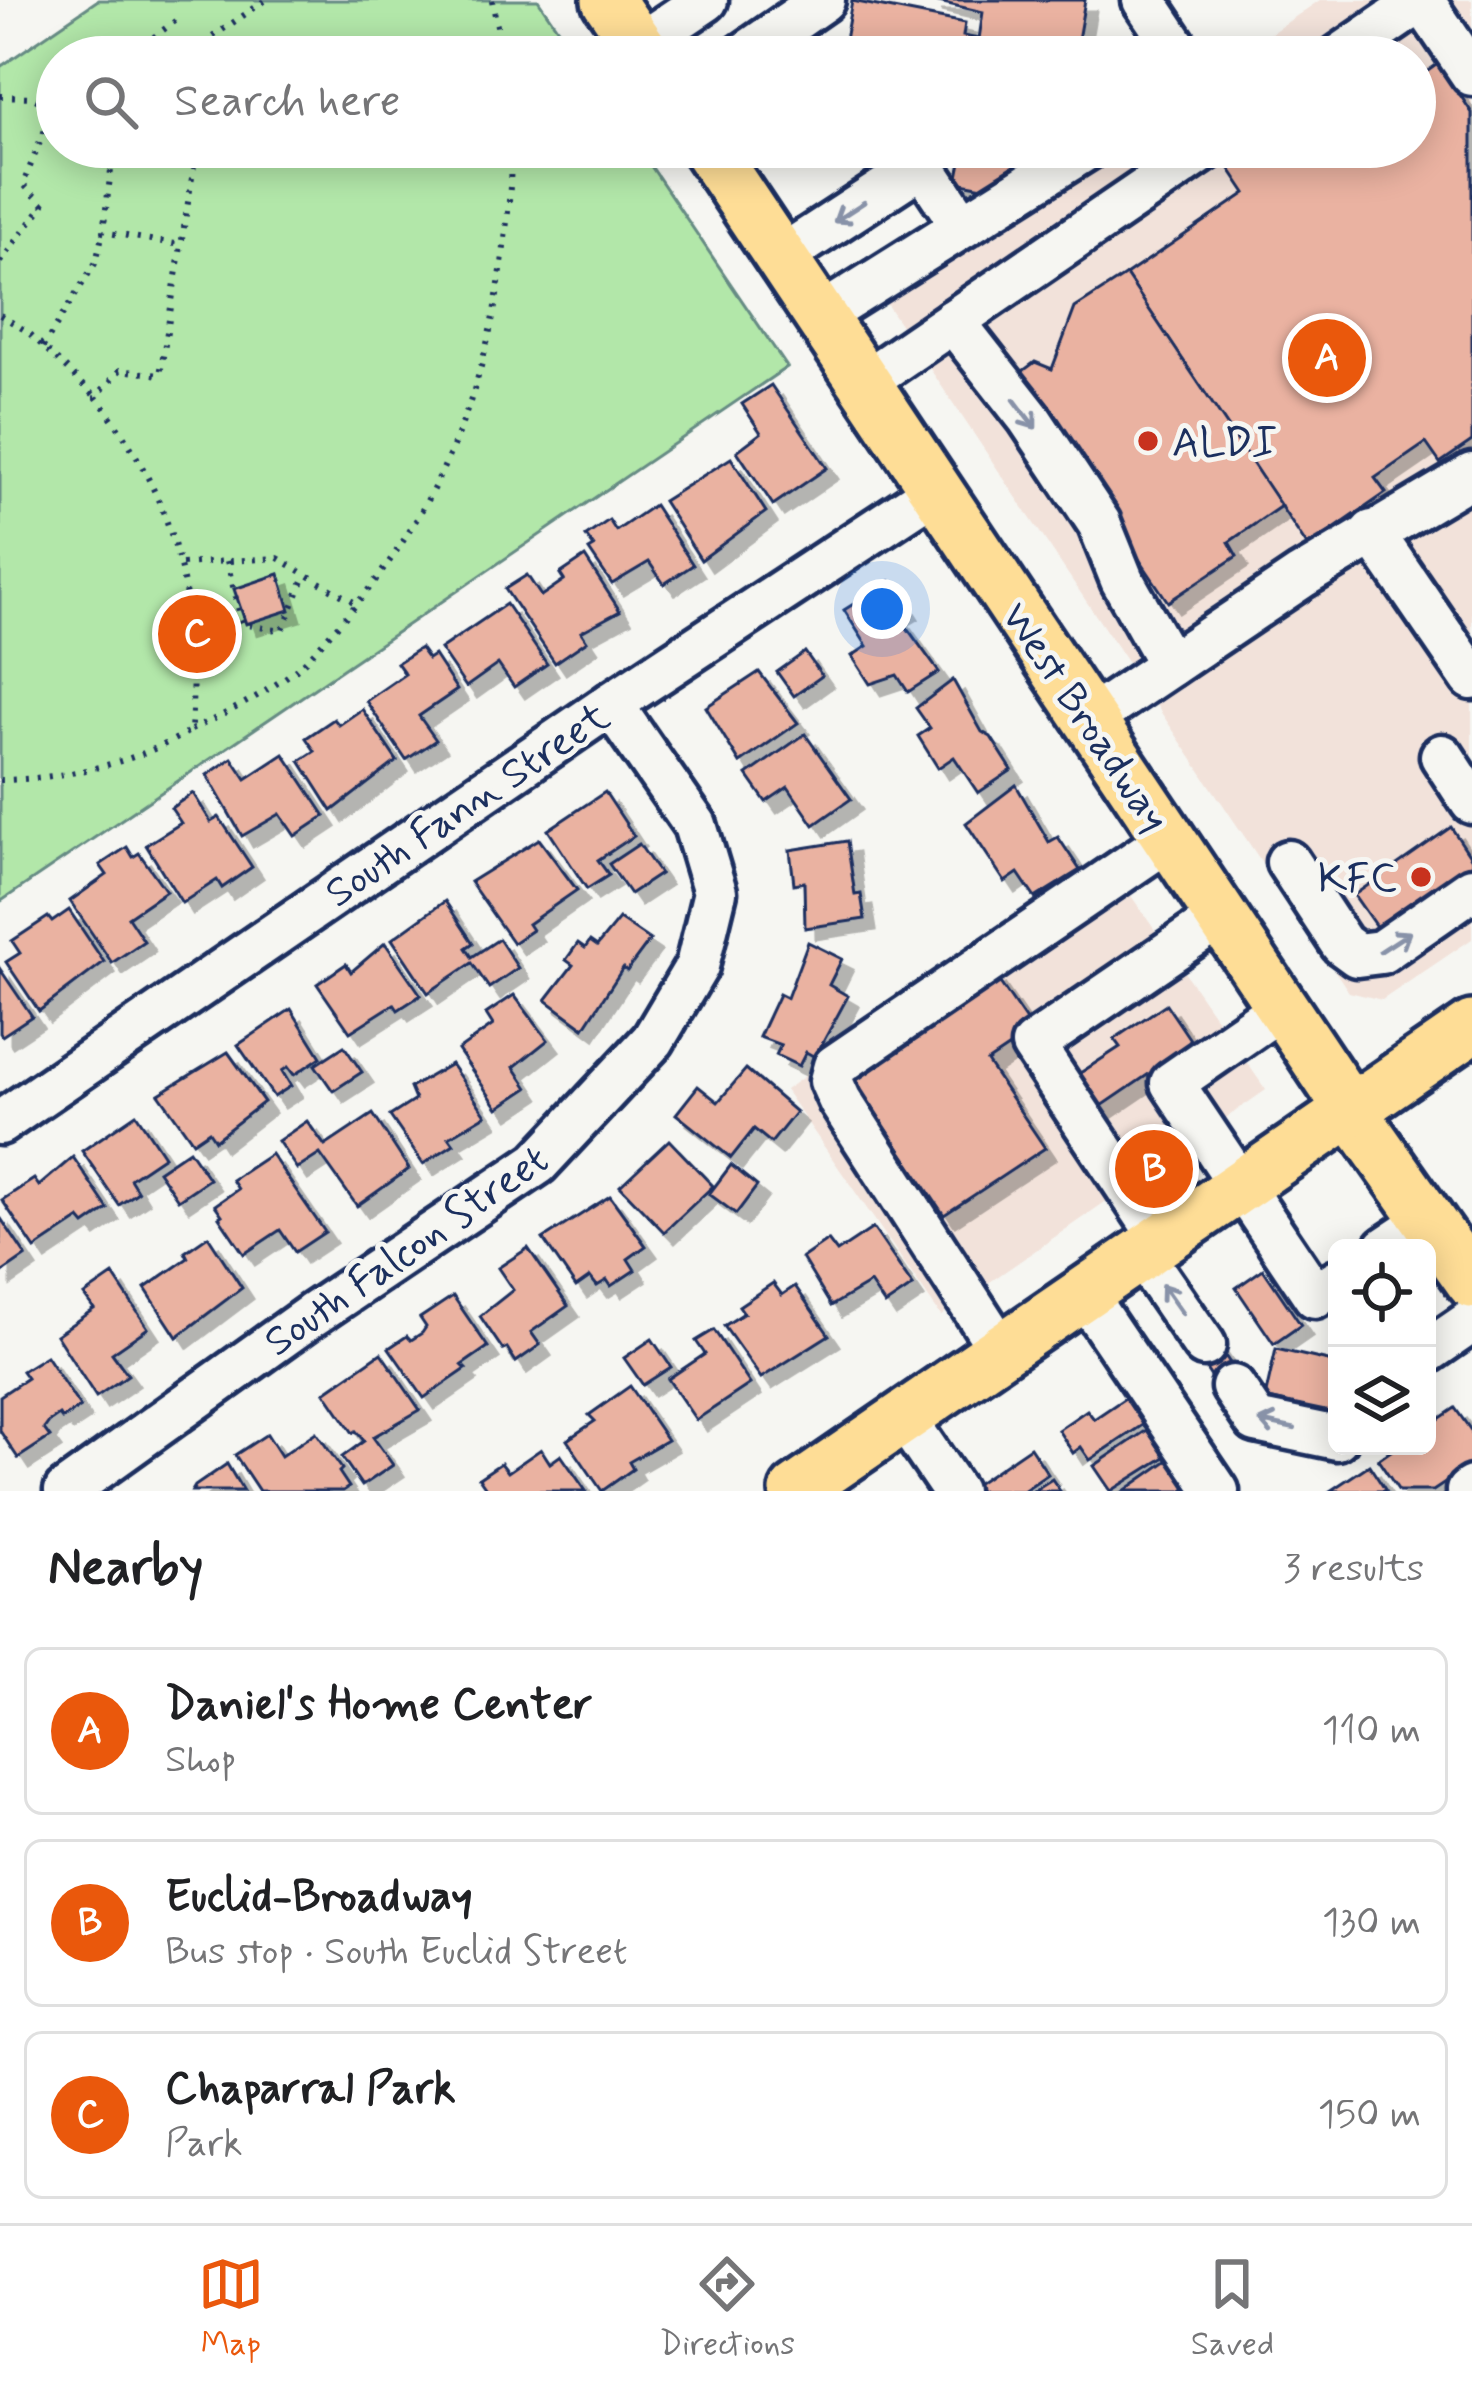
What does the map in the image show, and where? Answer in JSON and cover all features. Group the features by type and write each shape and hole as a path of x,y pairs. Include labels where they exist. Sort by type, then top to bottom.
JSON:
{"main road":[{"path":"608,0 633,36"},
{"name":"West Broadway","path":"721,168 1350,1109 1472,1282"},
{"path":"796,1491 1472,1027"}],"street":[{"path":"662,36 706,0"},
{"path":"771,36 823,0"},
{"path":"1144,0 1168,36"},
{"path":"1370,36 1422,1 1472,74"},
{"path":"781,257 916,168"},
{"path":"925,168 962,225"},
{"path":"820,316 1058,168"},
{"path":"864,382 1177,168"},
{"path":"953,321 1030,418 1099,523 1122,580 1170,665"},
{"path":"1090,719 1372,532 1472,476"},
{"name":"South Fann Street","path":"0,1123 611,704 936,490"},
{"path":"1372,532 1472,678"},
{"name":"South Falcon Street","path":"66,1491 312,1315 538,1162 653,1040 697,966 715,892 694,825 611,704"},
{"path":"1442,756 1472,802"},
{"path":"1000,1349 840,1101 831,1081 835,1066 1169,839"},
{"path":"1288,862 1342,944 1357,955 1381,952 1472,889"},
{"path":"1204,1345 1033,1045 1222,917"},
{"path":"1282,1007 1172,1083 1315,1296 1328,1287"},
{"path":"1400,1239 1428,1220"},
{"path":"1082,1291 1217,1491"},
{"path":"1434,1347 1472,1321"},
{"path":"1233,1388 1256,1421 1328,1436"},
{"path":"903,1416 954,1491"}],"path":[{"path":"214,36 266,0"},
{"path":"492,0 499,36"},
{"path":"155,36 178,19"},
{"path":"0,96 36,100"},
{"path":"0,262 44,205 23,184 36,154"},
{"path":"44,347 96,262 111,168"},
{"path":"95,397 120,370 160,375 194,168"},
{"path":"0,781 60,774 167,745 248,703 297,668 357,604 388,565 434,487 472,405 500,287 510,168"},
{"path":"103,232 182,245"},
{"path":"0,315 44,347 95,397 125,433 148,475 182,564 193,635 191,730"},
{"path":"182,564 278,558 357,604"},
{"path":"227,561 242,624 282,631 306,575"}],"shaded area":[{"path":"1320,0 1472,0 1472,939 1382,1000 1349,992 883,299 1073,168 1436,168 1436,36 1267,36"},
{"path":"1109,864 1266,1090 941,1316 785,1090"}],"green space":[{"path":"98,0 538,0 563,36 45,36"},
{"path":"36,42 36,168 652,168 787,367 0,902 0,67"}],"building":[{"path":"930,0 1085,0 1079,36 979,36 983,12"},
{"path":"852,1 965,23 963,36 846,36"},
{"path":"1439,63 1472,113 1472,441 1440,463 1426,443 1375,478 1386,493 1308,547 1126,275 1246,193 1229,168 1436,168"},
{"path":"960,168 1013,168 1009,192 957,182"},
{"name":"ALDI","path":"1126,275 1281,506 1229,542 1237,556 1168,602 1016,376 1035,362 1052,369 1075,308"},
{"path":"771,385 827,468 773,505 737,451 761,433 742,404"},
{"path":"731,458 766,512 701,560 663,501"},
{"path":"654,505 693,565 664,584 649,562 612,584 589,550 594,547 586,536 609,520 616,531"},
{"path":"585,557 620,611 581,632 587,641 555,663 505,589 527,575 541,596 564,580 560,574"},
{"path":"279,574 290,610 246,624 234,589"},
{"path":"890,581 907,608 897,614 939,672 908,692 897,675 870,684 852,656 867,646 844,610"},
{"path":"506,604 547,664 514,687 498,664 466,687 440,649"},
{"path":"420,648 428,659 434,655 457,690 419,716 436,740 406,760 366,701 405,674 397,663"},
{"path":"805,652 822,676 794,696 777,672"},
{"path":"759,672 798,723 740,763 706,707"},
{"path":"953,680 982,732 991,737 1012,770 978,793 954,757 938,768 918,736 930,728 916,708"},
{"path":"362,709 397,761 332,811 300,761 315,751 306,738 334,719 339,725"},
{"path":"805,734 851,799 814,825 788,787 766,802 747,775"},
{"path":"284,754 325,816 295,836 280,814 242,836 207,775 232,758 246,779"},
{"path":"1016,785 1049,842 1058,837 1080,870 1035,898 1018,873 1005,882 966,823"},
{"path":"605,792 634,836 598,860 609,875 587,889 548,830"},
{"path":"193,793 211,822 219,817 252,867 222,888 217,880 182,903 146,845 181,823 171,808"},
{"path":"1451,827 1472,859 1472,881 1384,938 1354,895"},
{"path":"539,839 577,890 528,924 532,930 513,943 470,882"},
{"path":"847,841 855,895 861,894 865,919 805,928 804,882 794,884 790,850"},
{"path":"639,844 660,874 630,894 609,864"},
{"path":"127,847 133,857 139,853 166,891 128,917 144,941 112,963 70,901 107,875 100,865"},
{"path":"445,901 473,943 466,948 472,957 499,939 518,968 489,988 472,963 428,993 392,939"},
{"path":"69,910 104,962 39,1011 6,962 20,953 12,941 48,917 52,922"},
{"path":"619,919 650,940 627,971 623,968 584,1028 546,1000 573,965 566,960 578,943 585,948 590,941 597,946"},
{"path":"808,942 842,959 829,985 848,996 815,1057 806,1052 799,1066 776,1055 781,1045 759,1037 779,994 787,998"},
{"path":"385,943 421,995 398,1010 394,1004 350,1032 317,984 346,964 351,972"},
{"path":"0,969 32,1016 2,1036 0,1033"},
{"path":"994,974 1033,1031 987,1062 1045,1148 944,1215 848,1072"},
{"path":"514,995 548,1040 514,1067 528,1088 498,1108 458,1050 493,1025 486,1014"},
{"path":"1166,1004 1193,1044 1096,1110 1074,1077 1120,1047 1114,1039"},
{"path":"291,1009 321,1057 294,1075 288,1067 282,1071 291,1086 274,1097 238,1045"},
{"path":"344,1046 362,1072 333,1091 315,1065"},
{"path":"228,1052 264,1102 215,1140 209,1131 193,1142 159,1094"},
{"path":"451,1064 486,1115 449,1137 454,1144 423,1164 390,1116 415,1100 410,1088"},
{"path":"746,1069 796,1112 771,1143 754,1129 731,1158 676,1114 698,1086 718,1102"},
{"path":"136,1114 164,1156 130,1179 138,1192 119,1205 82,1151"},
{"path":"373,1114 409,1169 357,1206 320,1154 297,1169 278,1141 307,1121 325,1146"},
{"path":"669,1140 713,1186 664,1232 620,1186"},
{"path":"189,1150 209,1179 178,1200 158,1171"},
{"path":"271,1154 325,1232 295,1252 280,1230 244,1254 215,1205 238,1189 232,1180"},
{"path":"73,1157 108,1209 85,1225 80,1219 35,1249 2,1200 34,1179 39,1186"},
{"path":"731,1165 757,1186 736,1214 709,1194"},
{"path":"610,1196 646,1246 628,1259 635,1270 611,1286 607,1280 597,1286 590,1277 576,1287 543,1239"},
{"path":"0,1217 26,1256 0,1274"},
{"path":"873,1228 913,1286 885,1305 870,1283 831,1306 802,1258 828,1240 837,1252"},
{"path":"208,1236 242,1288 177,1337 145,1288 188,1258 185,1252"},
{"path":"528,1248 568,1306 531,1332 540,1345 516,1362 480,1316 513,1290 498,1268"},
{"path":"1263,1269 1301,1325 1274,1344 1236,1288"},
{"path":"113,1275 148,1328 112,1353 128,1375 96,1397 56,1335 94,1309 84,1295"},
{"path":"773,1283 782,1295 795,1286 829,1335 761,1378 724,1326 744,1313 739,1306"},
{"path":"453,1296 488,1347 424,1398 389,1348 422,1333 426,1327 420,1318"},
{"path":"714,1330 750,1384 696,1420 668,1379 705,1354 696,1341"},
{"path":"1213,1338 1242,1381 1223,1395 1194,1351"},
{"path":"652,1339 671,1367 643,1385 624,1358"},
{"path":"1276,1349 1328,1361 1328,1413 1265,1398"},
{"path":"381,1353 420,1410 373,1437 393,1465 362,1486 342,1457 364,1441 353,1433 325,1392"},
{"path":"46,1356 80,1407 49,1422 44,1429 50,1437 18,1458 0,1431 0,1396 27,1378 22,1371"},
{"path":"630,1386 667,1440 629,1462 633,1469 602,1491 567,1440 595,1421 589,1415"},
{"path":"1128,1396 1147,1422 1090,1460 1081,1447 1073,1453 1058,1430 1087,1410 1094,1419"},
{"path":"1455,1408 1472,1432 1472,1465 1433,1491 1399,1491 1378,1460 1385,1455 1436,1455 1436,1421"},
{"path":"1150,1428 1168,1455 1111,1491 1094,1466"},
{"path":"316,1432 342,1469 339,1472 349,1487 343,1491 259,1491 235,1455 267,1434 281,1456"},
{"path":"1030,1447 1048,1474 1023,1491 977,1491 973,1486"},
{"path":"541,1449 550,1463 561,1455 586,1491 488,1491 479,1478 501,1463 508,1472"},
{"path":"1171,1458 1190,1485 1181,1491 1124,1491"},
{"path":"227,1464 243,1491 192,1491 195,1486"},
{"path":"1369,1465 1386,1491 1330,1491"},
{"path":"1052,1479 1060,1491 1033,1491"}],"place":[{"name":"Daniel's Home Center","path":"1327,358"},
{"name":"ALDI","path":"1148,441"},
{"name":"Chaparral Park","path":"197,634"},
{"name":"KFC","path":"1421,877"},
{"name":"Euclid-Broadway","path":"1154,1169"}]}
